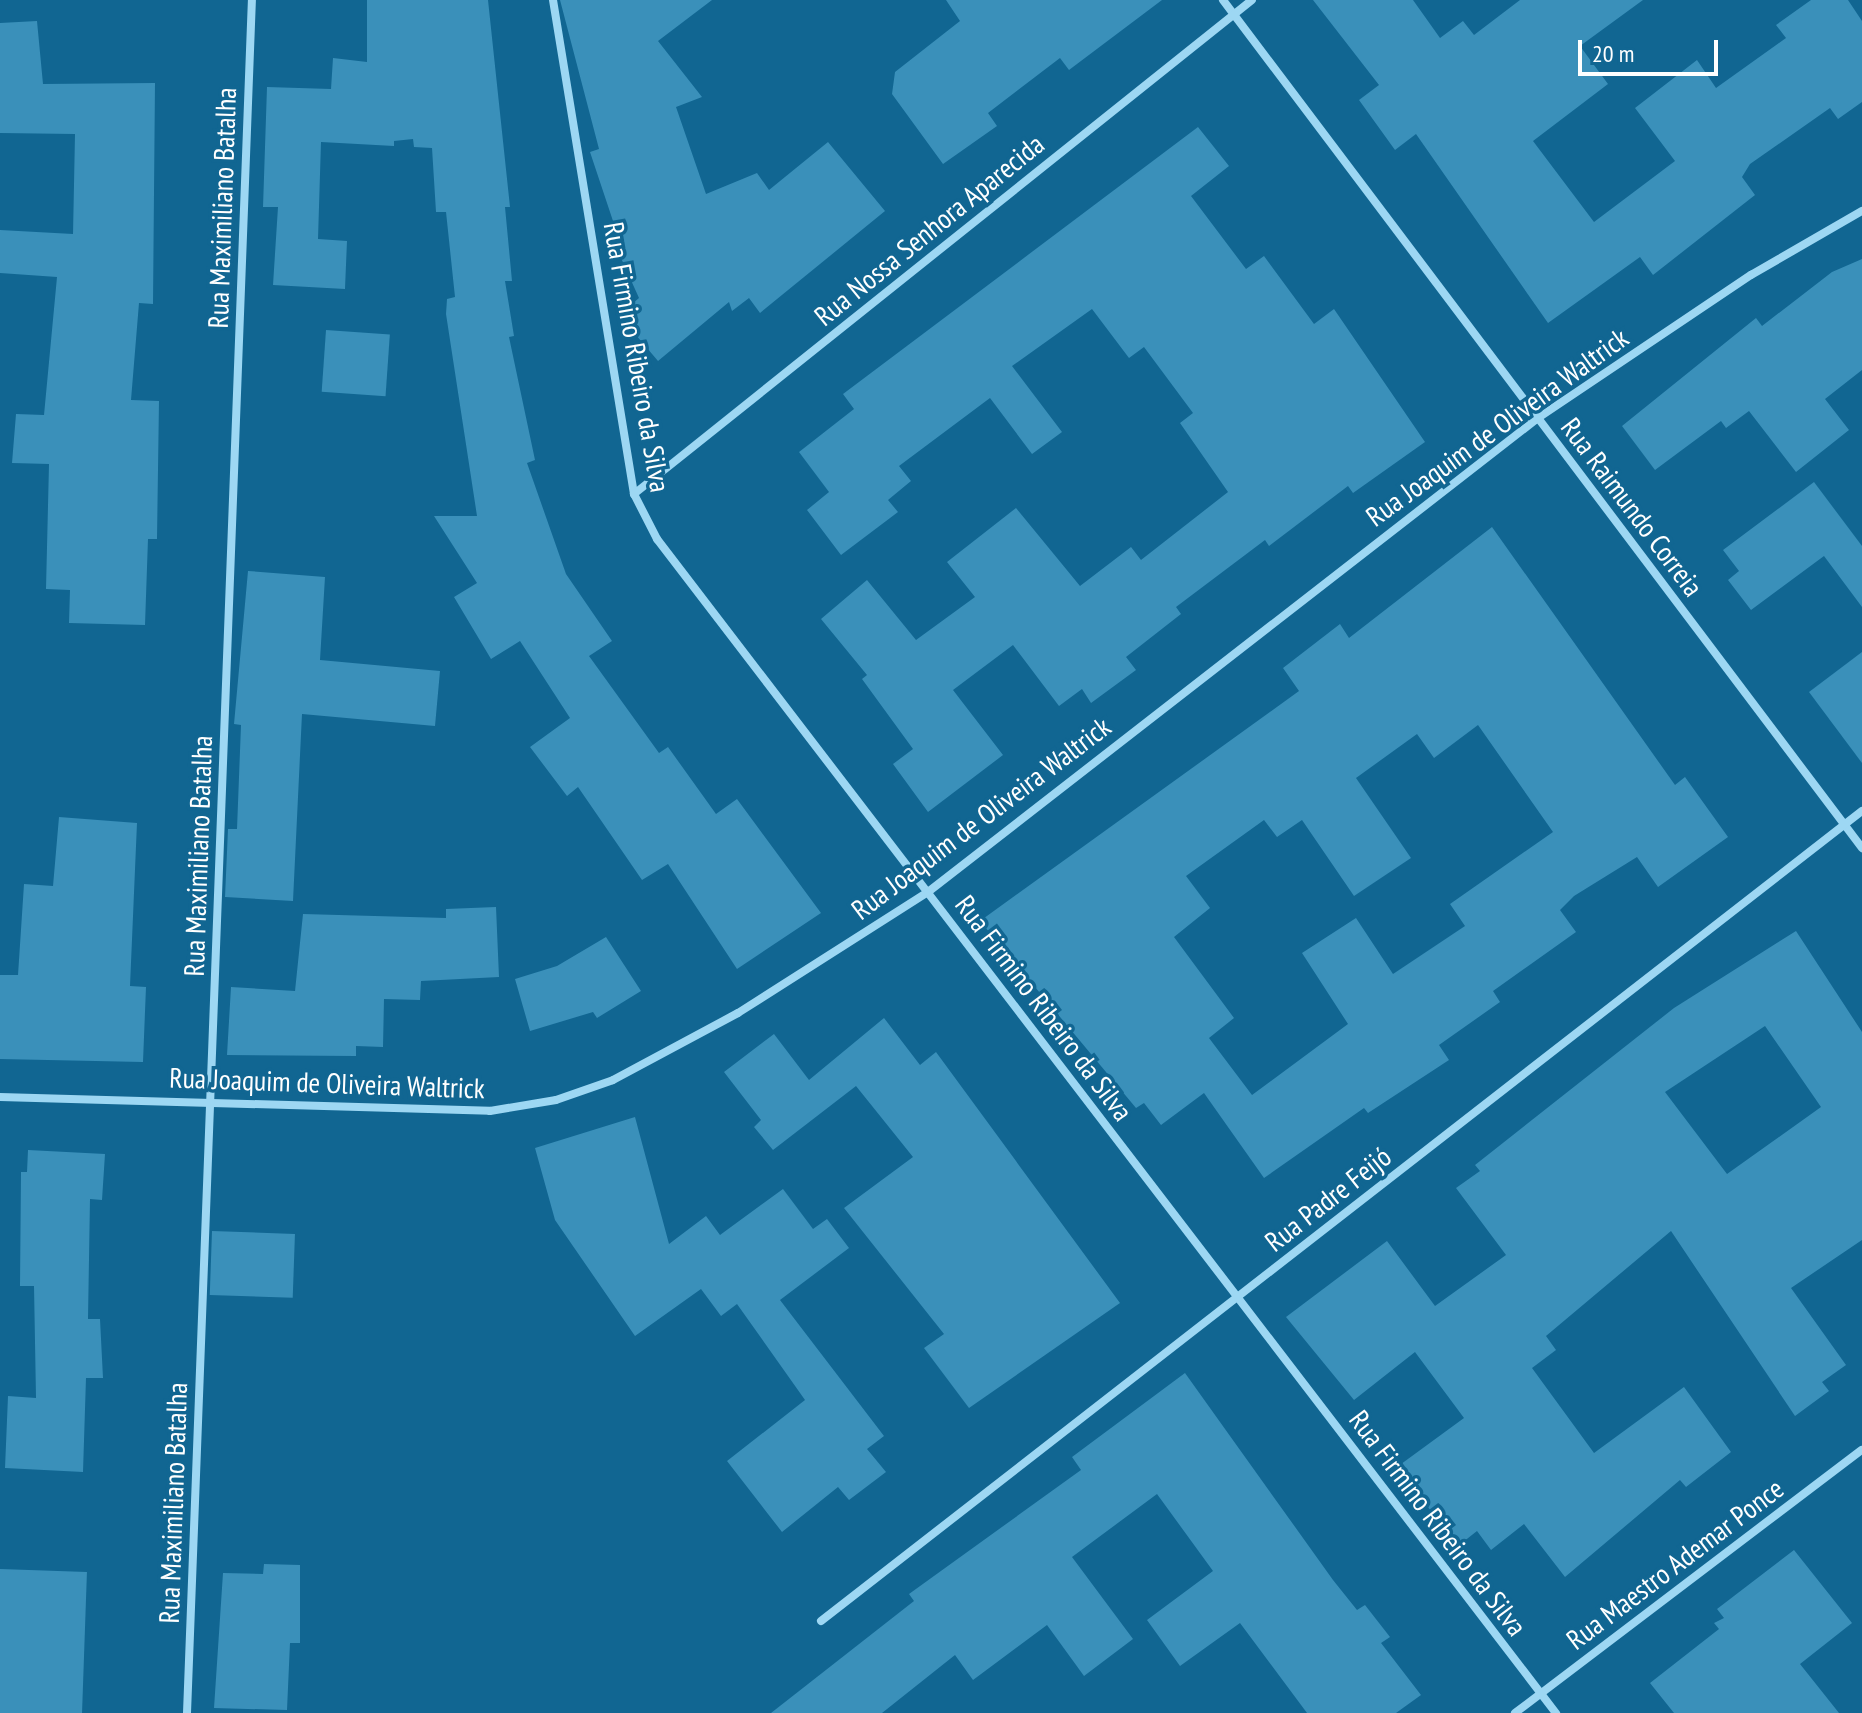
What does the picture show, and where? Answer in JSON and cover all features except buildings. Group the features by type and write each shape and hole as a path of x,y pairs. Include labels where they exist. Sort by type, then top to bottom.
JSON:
{"street":[{"name":"Rua Maximiliano Batalha","path":"187,1713 252,0"},
{"name":"Rua Firmino Ribeiro da Silva","path":"553,0 634,494 657,539 1556,1713"},
{"name":"Rua Raimundo Correia","path":"1223,0 1862,848"},
{"name":"Rua Nossa Senhora Aparecida","path":"634,494 1252,0"},
{"name":"Rua Joaquim de Oliveira Waltrick","path":"0,1097 211,1101 402,1112 490,1111 556,1100 661,1056 928,892 1538,418 1751,275 1862,211"},
{"name":"Rua Padre Feijó","path":"821,1621 1862,811"},
{"name":"Rua Maestro Ademar Ponce","path":"1515,1713 1862,1450"}]}
